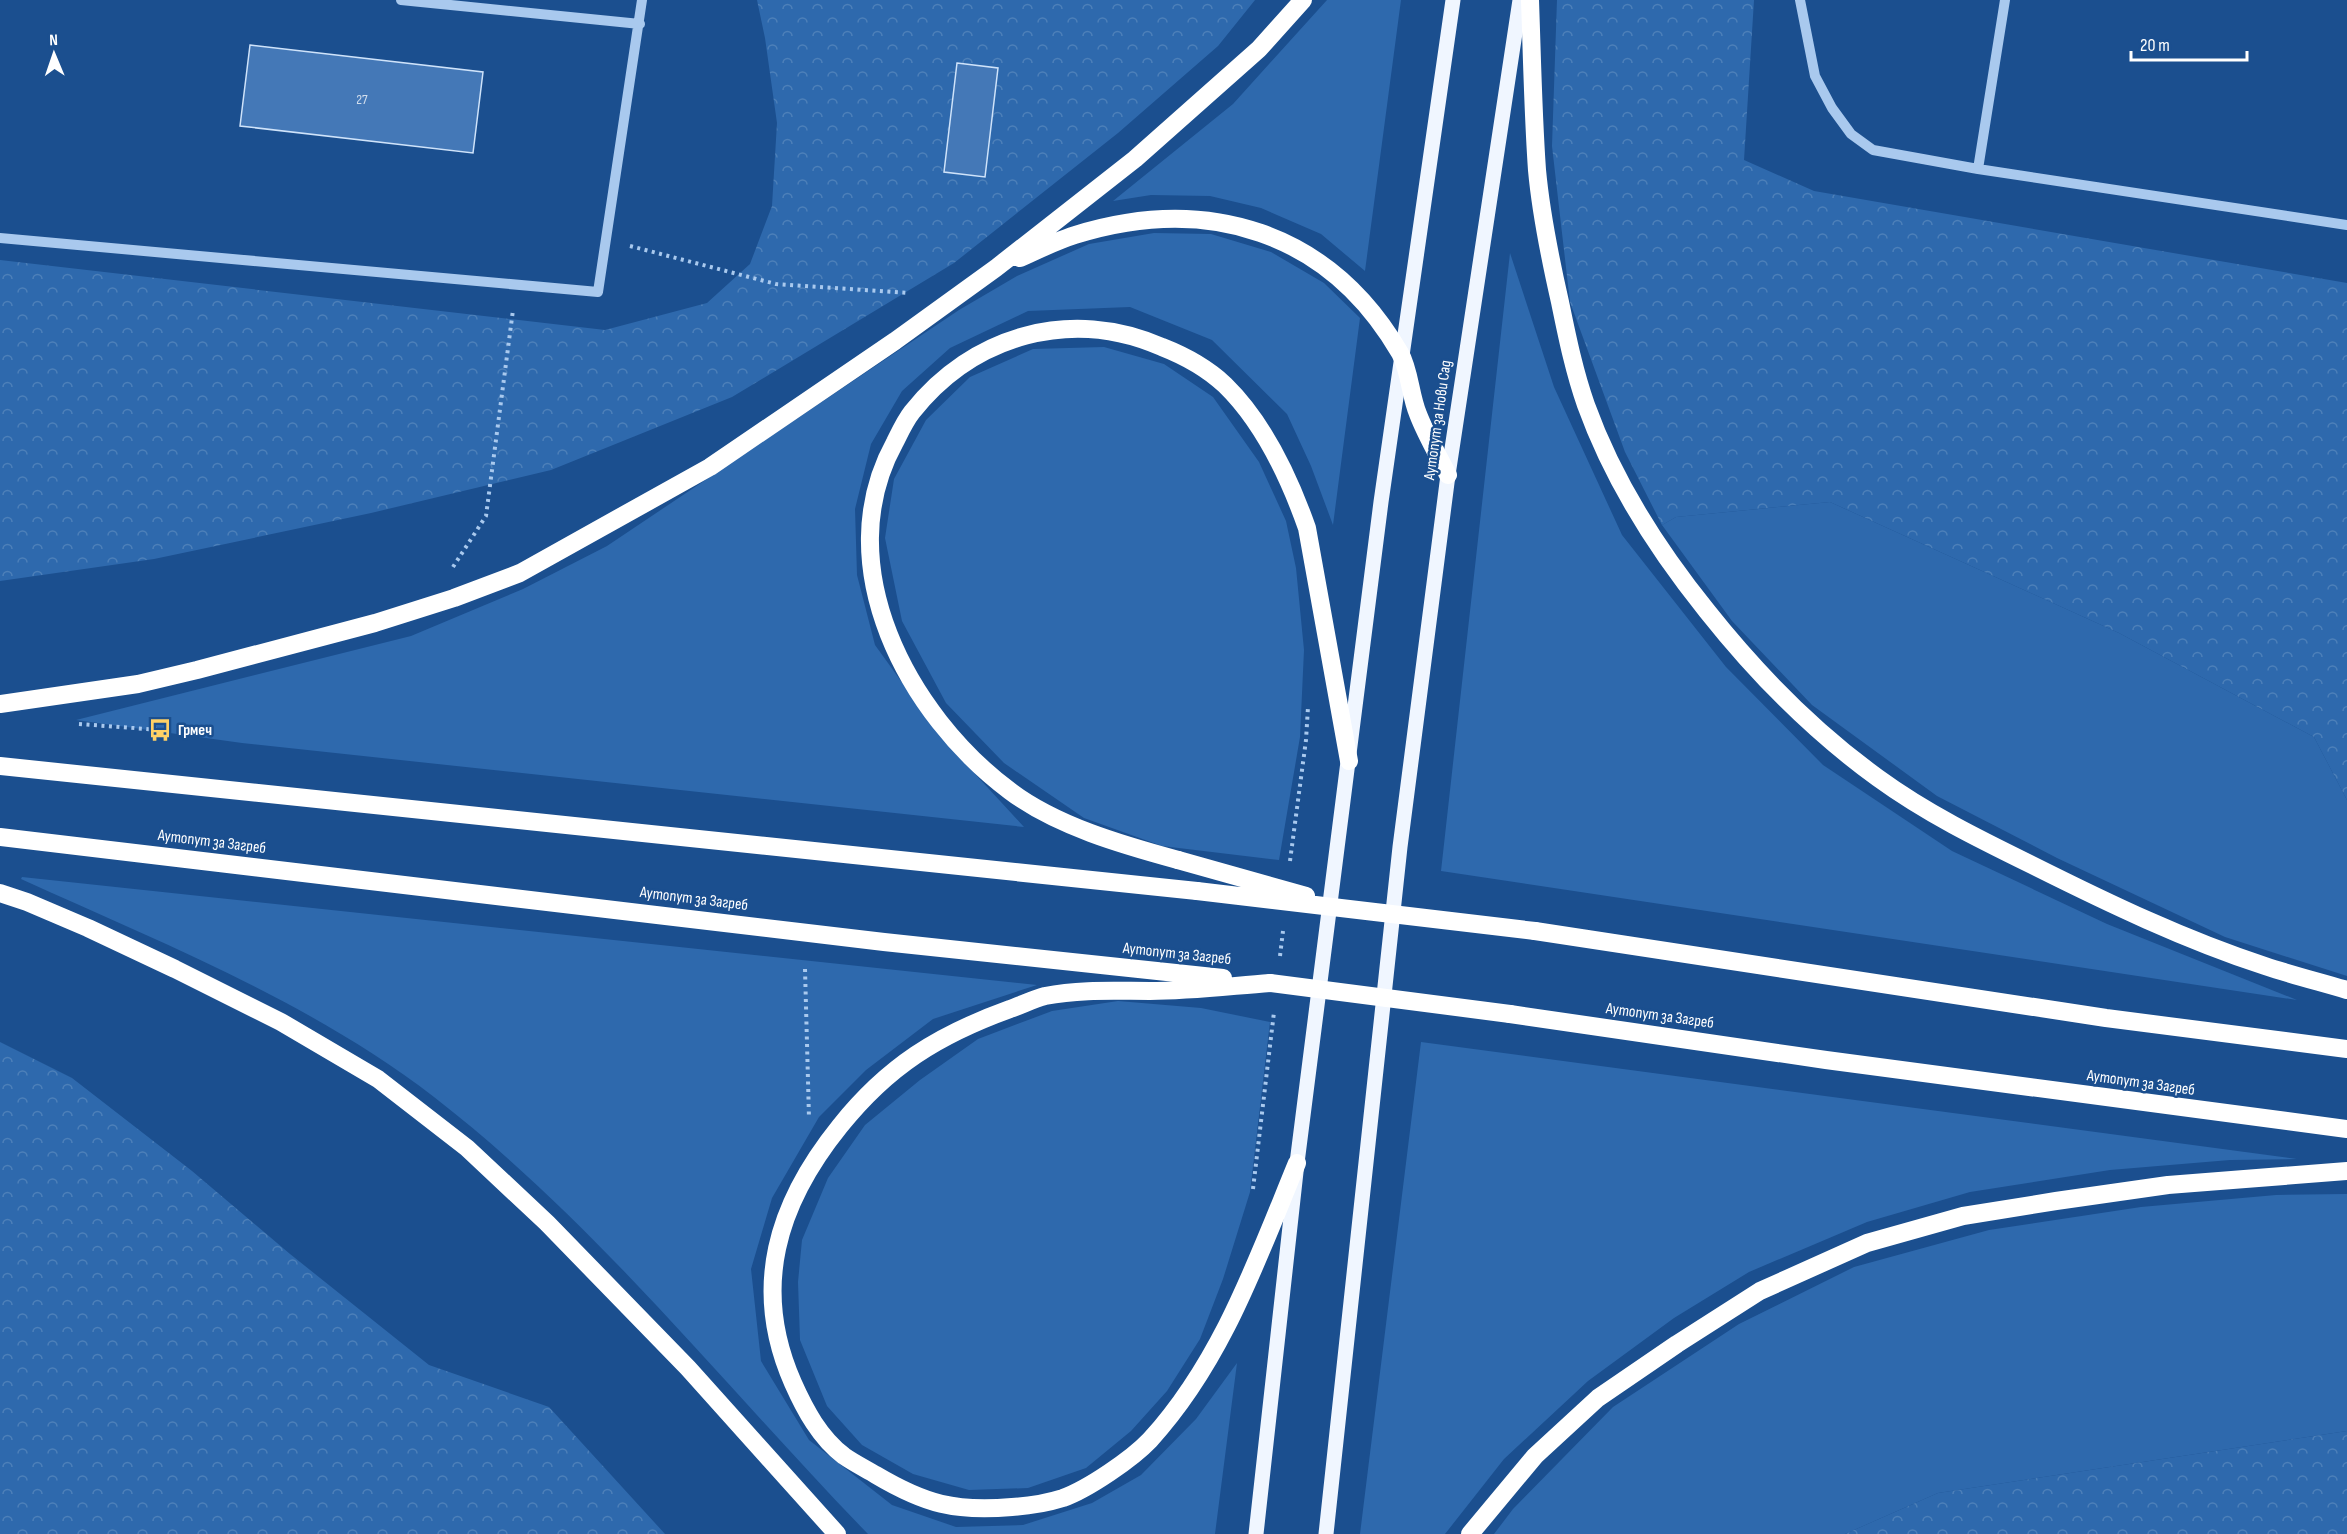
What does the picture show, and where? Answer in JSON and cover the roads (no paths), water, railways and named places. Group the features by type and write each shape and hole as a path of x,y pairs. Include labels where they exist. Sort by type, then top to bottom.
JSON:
{"highway":[{"path":"0,704 138,684 364,626 454,598 520,573 710,467 896,341 996,268 1135,159 1259,49 1303,0"},
{"path":"1530,0 1537,169 1546,236 1570,351 1586,405 1616,476 1676,573 1711,617 1756,670 1798,712 1879,779 1922,808 1967,833 2125,911 2266,967 2347,990"},
{"path":"996,268 1074,235 1123,223 1174,220 1222,222 1256,230 1290,244 1325,266 1356,292 1401,354 1418,414 1448,475"},
{"path":"1349,761 1307,528 1294,492 1277,457 1252,418 1225,385 1190,359 1149,341 1107,330 1037,331 997,345 965,361 936,386 910,414 888,455 873,494 870,526 871,556 877,597 888,635 903,668 944,729 980,766 1011,792 1050,814 1097,835 1365,913"},
{"path":"0,766 1197,891 1365,913 1535,931 2106,1018 2347,1049"},
{"name":"Аутопут за Загреб","path":"0,837 861,939 1270,983 2347,1129"},
{"path":"0,893 88,928 175,969 281,1022 378,1079 468,1148 548,1223 688,1368 837,1534"},
{"path":"1270,983 1153,991 1095,990 1045,996 961,1029 926,1046 893,1069 858,1103 821,1150 798,1188 784,1221 775,1258 771,1293 776,1334 788,1371 804,1406 821,1434 843,1455 899,1489 937,1504 982,1510 1027,1506 1065,1497 1107,1474 1147,1444 1183,1402 1221,1341 1297,1163"},
{"path":"1470,1534 1476,1523 1535,1456 1598,1398 1760,1291 1867,1243 1963,1216 2056,1201 2168,1185 2347,1171"}],"main road":[{"path":"1256,1534 1297,1163 1338,842 1401,354 1453,0"},
{"name":"Аутопут за Нови Сад","path":"1326,1534 1400,847 1448,475 1520,0"}],"street":[{"path":"401,0 640,24"},
{"path":"0,237 598,292 642,0"},
{"path":"1800,0 1815,76 1832,108 1851,134 1874,150 1978,169 2347,225"},
{"path":"1978,169 2005,0"}],"place":[{"name":"Грмеч","path":"160,730"}]}
